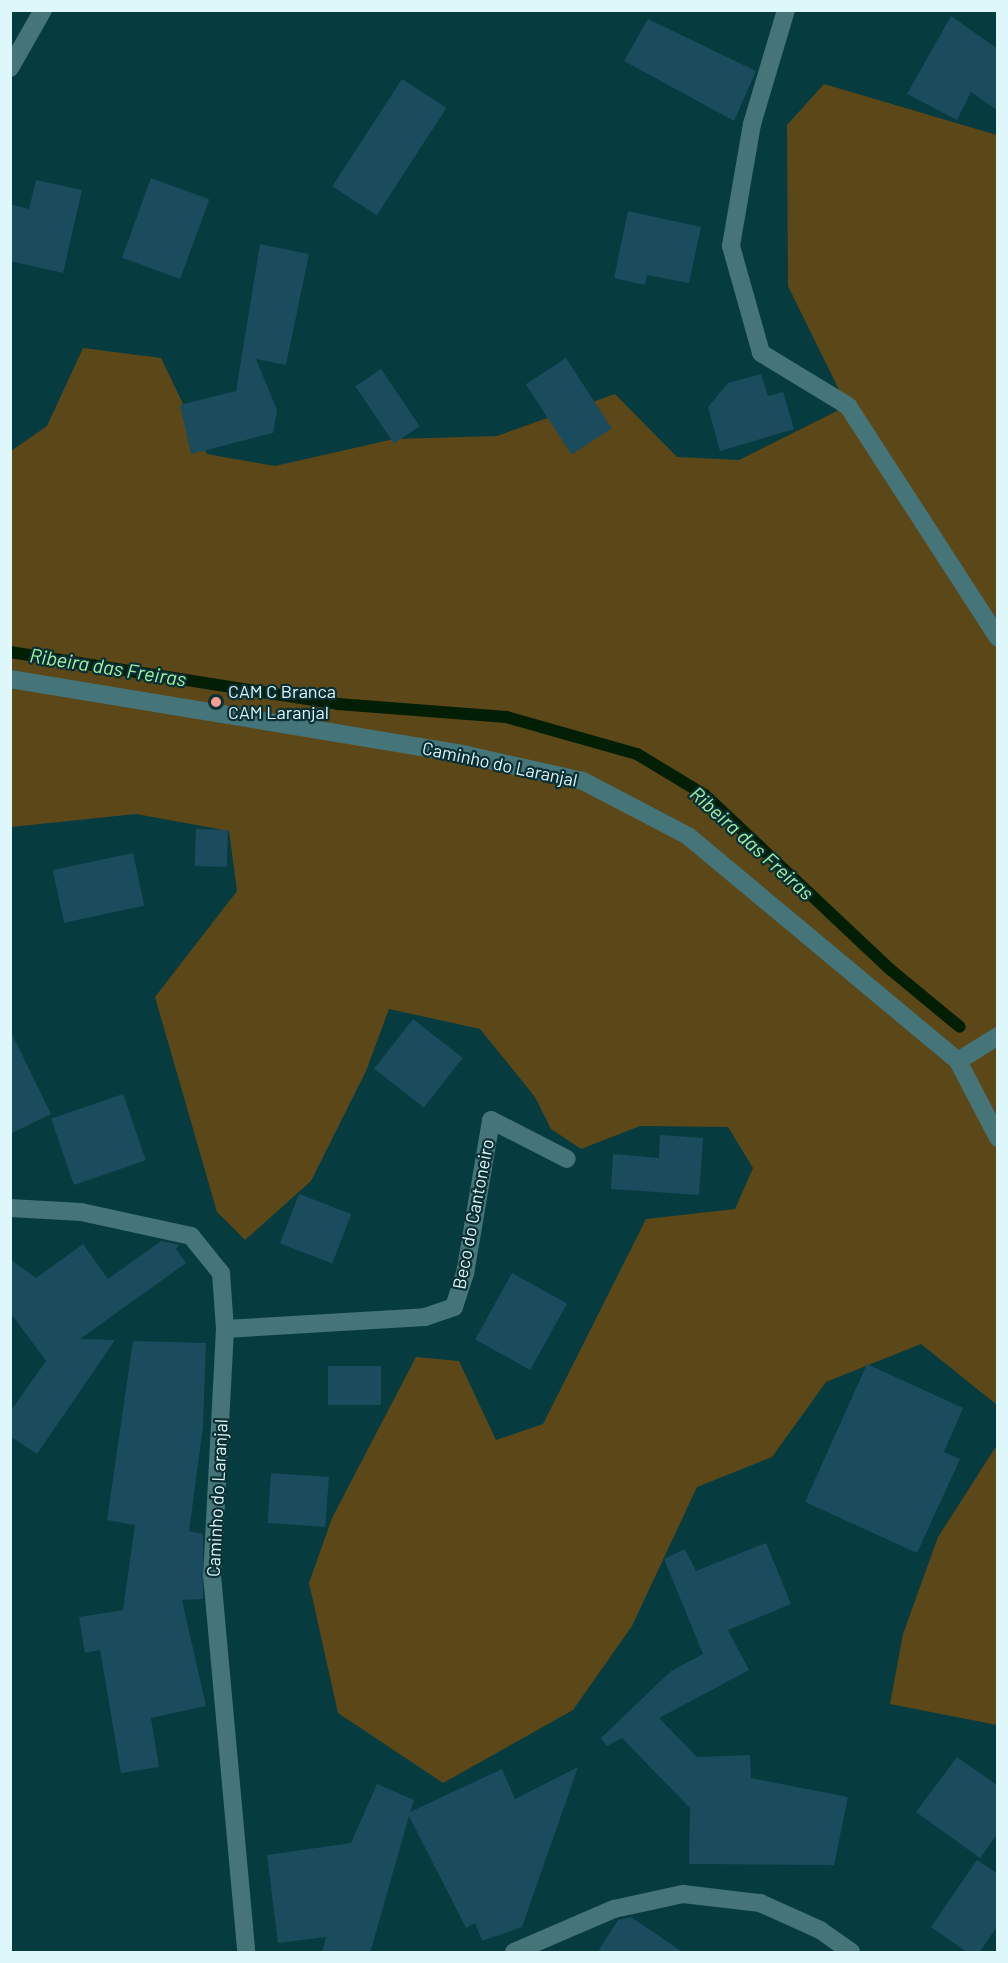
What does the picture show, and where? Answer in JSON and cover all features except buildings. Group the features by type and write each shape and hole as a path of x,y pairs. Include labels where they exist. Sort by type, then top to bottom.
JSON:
{"street":[{"path":"10,68 43,10"},
{"path":"786,10 752,124 731,246 761,353 848,406 998,638"},
{"name":"Caminho do Laranjal","path":"10,679 467,755 583,781 688,837 958,1061 998,1138"},
{"path":"958,1061 995,1037"},
{"name":"Beco do Cantoneiro","path":"225,1329 425,1317 454,1306 465,1274 491,1120 567,1159"},
{"name":"Caminho do Laranjal","path":"10,1208 81,1212 191,1236 221,1273 225,1329 212,1575 246,1953"},
{"path":"514,1953 614,1910 683,1894 760,1903 819,1930 851,1953"}],"shaded area":[{"path":"824,84 997,135 997,1405 921,1344 826,1382 772,1457 697,1487 632,1626 573,1710 443,1783 338,1713 309,1583 332,1518 416,1357 459,1361 496,1440 543,1424 646,1219 735,1209 753,1168 728,1127 640,1126 581,1149 551,1129 535,1097 480,1029 389,1009 366,1071 311,1181 245,1240 217,1212 155,997 237,891 229,831 136,814 11,827 11,451 47,426 83,348 161,358 207,454 275,466 394,439 497,436 615,394 677,457 739,460 847,406 788,286 787,125"},
{"path":"997,1445 997,1725 890,1704 903,1634 938,1537"}],"waterway":[{"name":"Ribeira das Freiras","path":"10,652 338,704 506,717 637,754 705,795 891,970 960,1027"}],"place":[{"name":"CAM C Branca CAM Laranjal","path":"216,702"}]}
